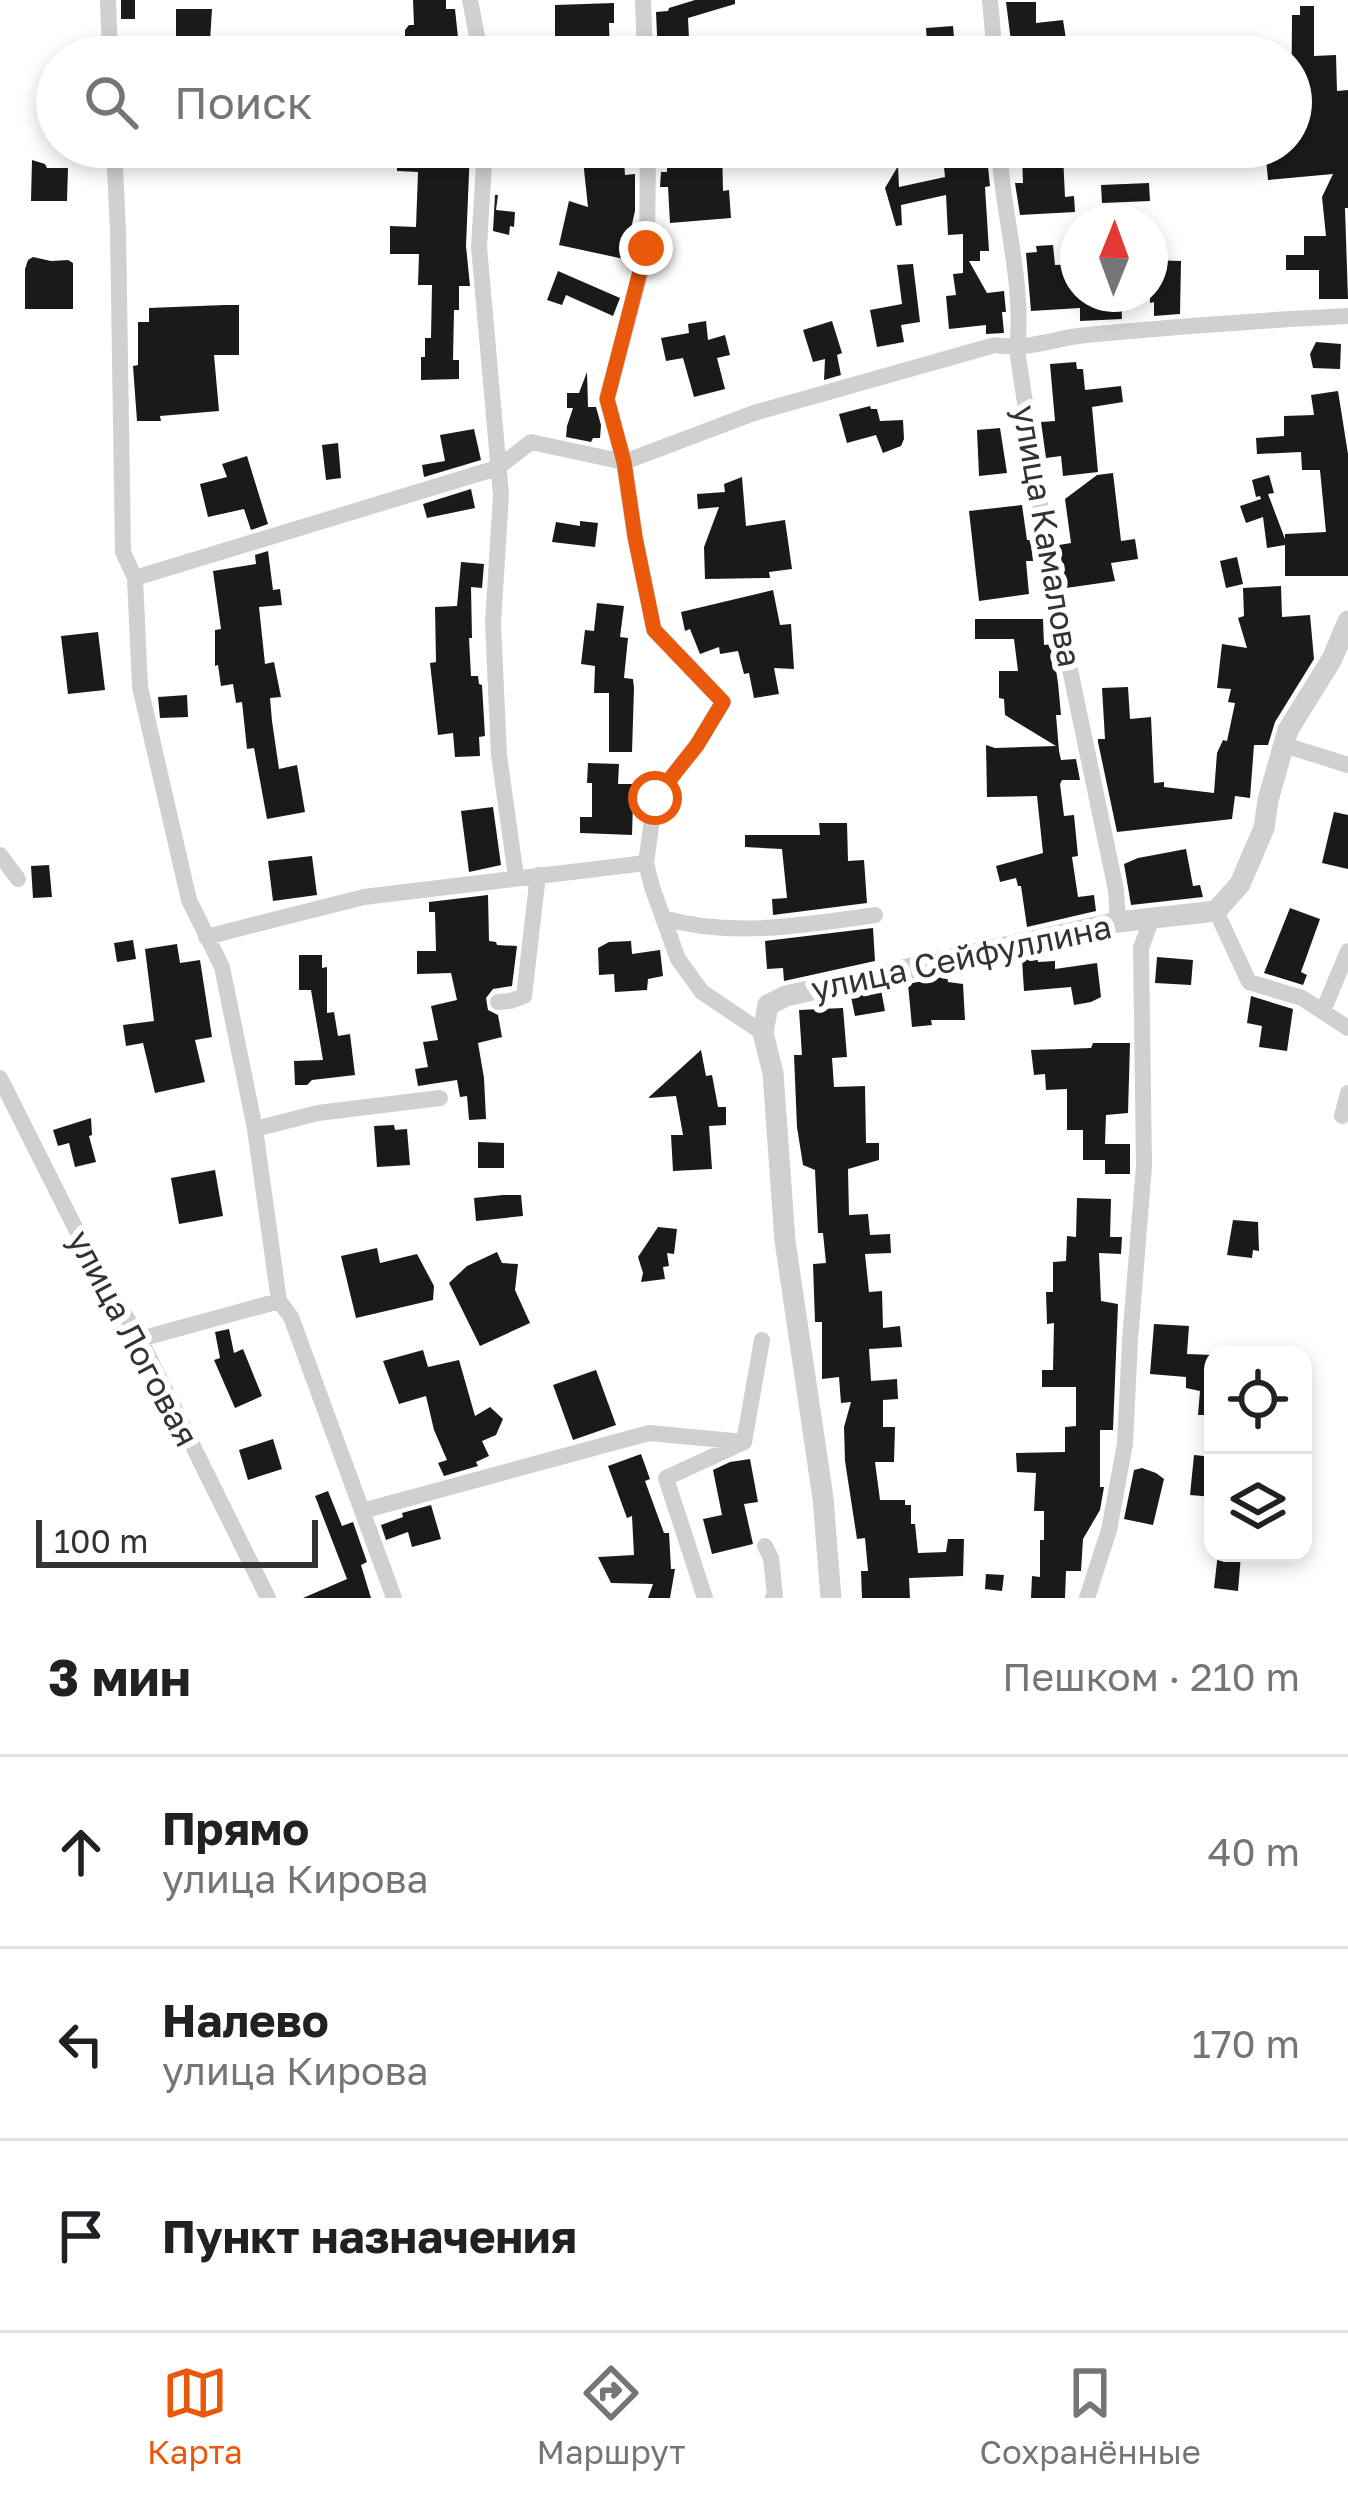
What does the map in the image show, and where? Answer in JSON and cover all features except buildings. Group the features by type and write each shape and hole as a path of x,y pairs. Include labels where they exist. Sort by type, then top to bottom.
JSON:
{"street":[{"path":"108,0 109,36"},
{"path":"470,0 477,36"},
{"path":"643,0 644,36"},
{"path":"990,0 993,36"},
{"path":"115,168 123,552 135,578 140,687 189,900 222,968 255,1129 279,1301 291,1317 394,1598"},
{"path":"484,168 479,247 501,495 494,645 499,755 516,877"},
{"path":"648,168 646,248 607,399 624,462 654,630 723,702 697,745 655,798 646,863 678,959 702,992 763,1033 773,1073 785,1241 823,1498 832,1598"},
{"name":"улица Камалова","path":"1000,168 1021,319 1017,350 1053,588 1116,890 1118,922"},
{"path":"135,578 497,468 531,442 624,462 754,413 995,345 1017,350 1059,338 1348,316"},
{"path":"1348,621 1332,659 1288,730 1264,828 1240,884 1216,911 1250,982 1301,998 1348,1028"},
{"path":"1284,745 1348,766"},
{"path":"0,854 18,879"},
{"path":"206,937 364,897 646,863"},
{"path":"498,1002 524,996 538,875"},
{"name":"улица Сейфуллина","path":"763,1033 768,1005 786,996 1118,922 1216,911"},
{"path":"663,918 721,928 791,927 875,915"},
{"path":"1087,1598 1109,1530 1125,1444 1144,1166 1142,948 1152,919"},
{"path":"1323,1011 1348,951"},
{"name":"улица Логовая","path":"0,1078 97,1271 140,1339 268,1598"},
{"path":"1342,1116 1348,1093"},
{"path":"255,1129 318,1113 440,1098"},
{"path":"140,1339 279,1301"},
{"path":"744,1442 762,1340"},
{"path":"362,1510 649,1433 744,1442"},
{"path":"705,1598 666,1478 744,1442"},
{"path":"766,1546 772,1558 773,1598"}],"route":[{"path":"646,248 607,399 624,462 654,630 723,702 697,745 655,798"}]}
